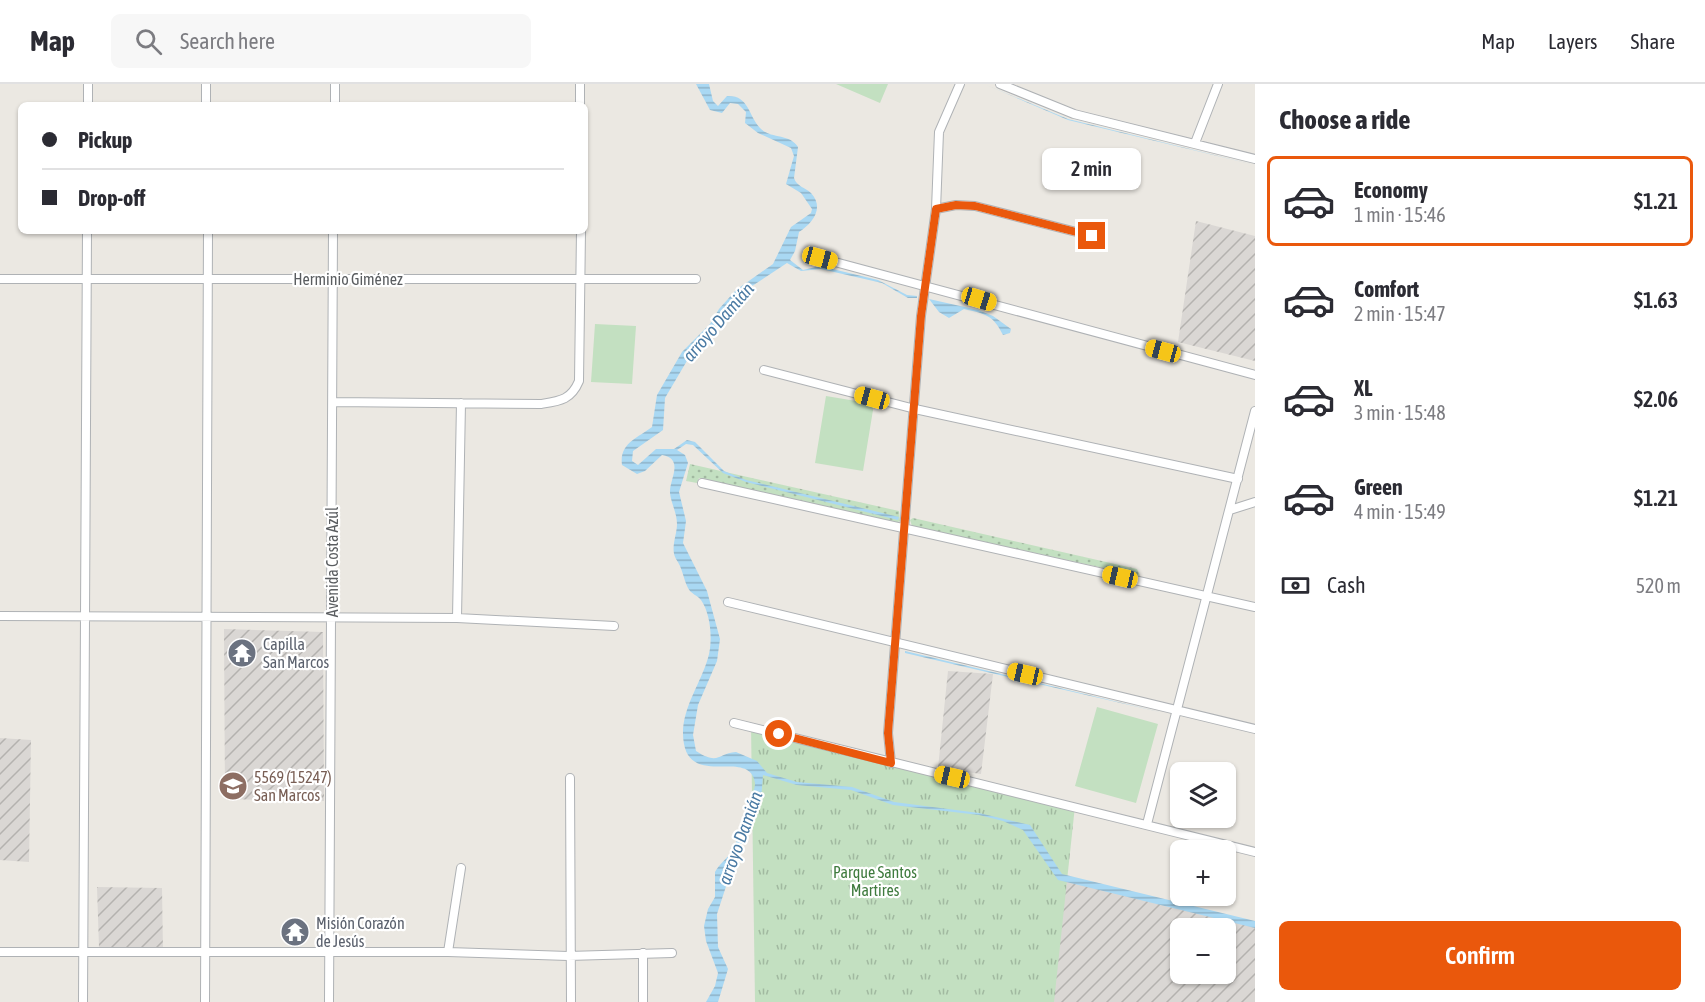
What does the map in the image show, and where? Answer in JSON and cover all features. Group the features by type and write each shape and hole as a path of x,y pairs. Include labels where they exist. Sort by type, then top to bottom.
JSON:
{"street":[{"path":"88,84 88,102"},
{"path":"206,84 206,102"},
{"path":"335,84 335,102"},
{"path":"580,84 580,102"},
{"path":"891,763 888,733 921,316 936,209 939,132 960,84"},
{"path":"1000,84 1074,114 1255,159"},
{"path":"1195,144 1218,84"},
{"path":"936,209 956,205 975,206 1092,236"},
{"path":"83,1002 87,234"},
{"path":"205,1002 208,234"},
{"name":"Avenida Costa Azúl","path":"328,1002 333,234"},
{"path":"333,402 541,404 565,400 574,392 579,381 581,234"},
{"path":"820,258 1255,375"},
{"name":"Herminio Giménez","path":"0,279 696,279"},
{"path":"764,370 915,409 1239,479"},
{"path":"457,618 461,403"},
{"path":"1147,824 1255,411"},
{"path":"702,483 1255,608"},
{"path":"1230,510 1255,502"},
{"path":"728,602 1255,729"},
{"path":"0,616 457,618 614,626"},
{"path":"734,723 1255,852"},
{"path":"570,778 568,956 571,1002"},
{"path":"448,952 461,868"},
{"path":"0,952 448,952 568,956 672,953"},
{"path":"643,953 643,1002"}],"shaded area":[{"path":"1196,221 1255,236 1255,361 1178,342"},
{"path":"224,629 323,632 324,801 225,799"},
{"path":"948,671 993,674 981,774 938,768"},
{"path":"0,738 31,740 29,862 0,860"},
{"path":"1058,874 1170,902 1170,906 1187,906 1235,918 1170,918 1170,984 1236,984 1236,918 1255,923 1255,1002 1046,1002"},
{"path":"97,887 162,888 163,952 99,947"}],"green space":[{"path":"836,84 888,84 880,103"},
{"path":"595,324 636,326 632,384 591,382"},
{"path":"826,396 874,404 863,471 815,463"},
{"path":"690,464 899,511 900,521 896,523 699,478 697,483 686,481"},
{"path":"913,518 1137,569 1140,576 912,526 910,520"},
{"path":"1097,707 1158,724 1136,803 1075,786"},
{"name":"Parque Santos Martires","path":"751,725 1075,806 1054,1002 755,1002"}],"water":[{"name":"arroyo Damián","path":"696,84 709,84 713,101 718,106 727,96 740,99 760,128 769,134 790,140 798,147 794,178 799,185 811,193 817,204 817,210 808,225 799,232 795,251 790,260 803,270 820,266 878,280 907,295 917,296 917,298 908,298 882,283 821,269 801,271 787,263 749,288 741,301 691,354 665,398 663,430 633,451 632,461 638,465 656,449 674,449 687,440 695,442 724,471 746,480 899,517 898,520 746,482 723,473 693,445 686,444 677,450 685,455 688,463 679,492 686,521 683,543 707,591 720,639 717,661 698,705 693,735 696,751 709,758 718,758 736,752 757,761 767,773 797,782 852,787 894,802 979,813 1030,825 1062,874 1170,900 1170,906 1193,906 1255,921 1255,928 1236,923 1236,918 1214,918 1058,880 1023,830 1003,821 979,815 893,805 851,790 797,785 763,775 761,800 735,859 717,914 718,947 728,969 718,1002 706,1002 715,986 718,973 706,941 704,926 708,909 715,897 715,872 734,846 742,828 755,783 751,773 743,768 709,766 689,757 684,744 684,721 710,651 709,620 701,600 688,588 674,555 677,520 670,493 674,471 673,461 662,455 645,471 637,474 622,465 622,458 626,446 652,427 657,395 682,352 710,324 719,309 736,290 773,264 791,227 811,213 812,209 801,193 786,184 794,156 791,148 758,133 745,123 746,112 738,104 730,103 722,113 710,110"},
{"path":"984,84 1068,119 1255,165 1068,120"},
{"path":"929,299 978,310 993,316 1011,329 1010,333 1003,335 992,319 964,309 949,318 939,312"},
{"path":"905,651 1164,713 905,653"}],"place":[{"name":"Capilla San Marcos","path":"242,653"},
{"name":"5569 (15247) San Marcos","path":"233,786"},
{"name":"Misión Corazón de Jesús","path":"295,932"}],"route":[{"path":"779,734 891,763 888,733 915,409 918,347 936,209 956,205 975,206 1092,236"}]}
